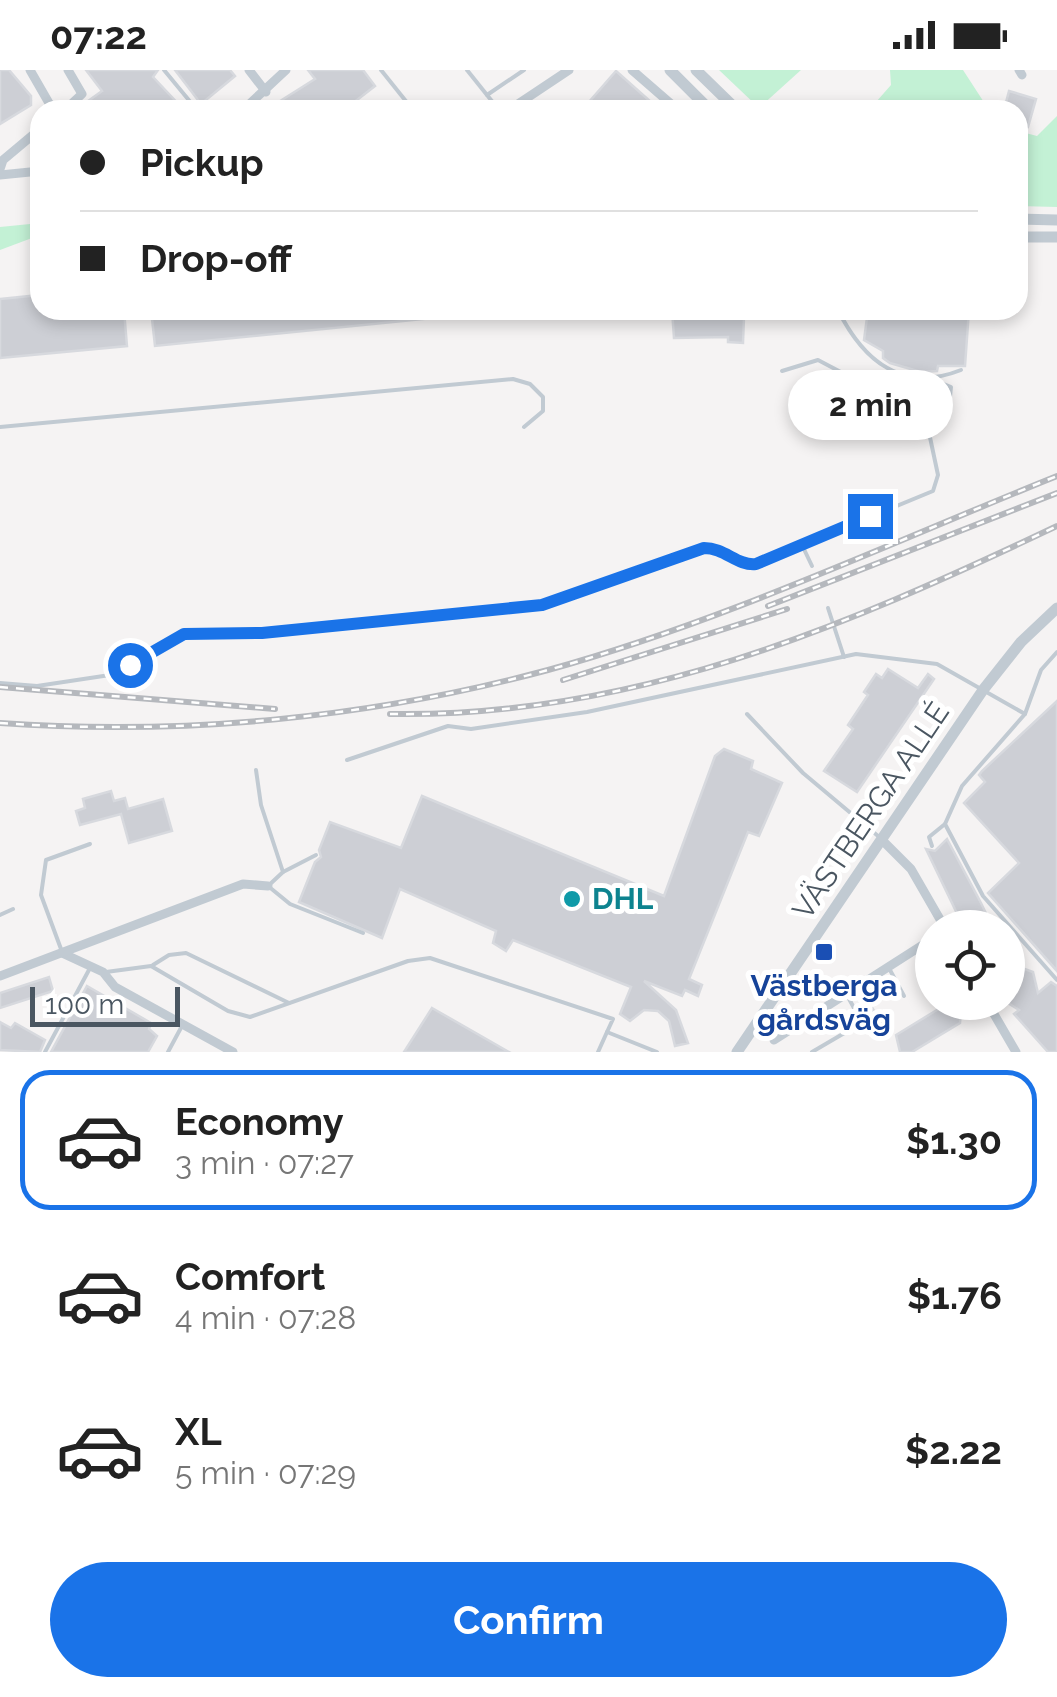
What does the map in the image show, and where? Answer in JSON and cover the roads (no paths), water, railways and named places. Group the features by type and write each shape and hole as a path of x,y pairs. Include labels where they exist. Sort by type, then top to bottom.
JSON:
{"street":[{"path":"30,70 47,100"},
{"path":"68,70 82,94 75,100"},
{"path":"249,70 266,92"},
{"path":"256,100 286,70"},
{"path":"524,100 570,70"},
{"path":"632,70 666,100"},
{"path":"670,70 700,100"},
{"path":"696,70 727,100"},
{"path":"1,165 30,138"},
{"path":"1,165 30,169"},
{"path":"1028,219 1057,220"},
{"path":"1028,237 1057,238"},
{"name":"VÄSTBERGA ALLÉ","path":"737,1052 982,690 1021,642 1057,608"},
{"path":"882,840 911,869 935,910"},
{"path":"0,976 244,884 268,886"},
{"path":"774,1040 915,949"},
{"path":"62,954 103,972 115,987 233,1052"},
{"path":"997,1020 1016,1052"}],"lane":[{"path":"164,70 190,100"},
{"path":"381,70 405,100"},
{"path":"466,70 491,100"},
{"path":"487,95 524,70"},
{"path":"844,320 863,349 896,373 951,387 953,400 948,416 928,428"},
{"path":"0,683 38,686 110,675 184,634 262,633 542,605 692,550 718,548 751,565 933,490 938,475 928,428 907,407 818,360 782,371"},
{"path":"934,380 961,370"},
{"path":"0,426 513,379 530,384 542,397 543,411 524,427"},
{"path":"802,545 812,566"},
{"path":"828,608 844,657"},
{"path":"932,846 930,838 945,824 962,786 1026,714 1041,670 1057,652"},
{"path":"346,760 448,726 471,729 587,712 856,654 937,664 1026,714"},
{"path":"747,714 803,773 882,840"},
{"path":"256,770 261,805 282,872"},
{"path":"945,824 983,896 1057,980"},
{"path":"62,954 41,896 46,860 90,844"},
{"path":"316,855 282,872 268,886 290,904 363,933"},
{"path":"0,915 13,909"},
{"path":"103,972 152,966 169,956 186,953 289,1003"},
{"path":"152,966 238,1016 250,1017 430,958 613,1019 598,1052"},
{"path":"888,966 904,996"},
{"path":"45,1052 90,968"},
{"path":"812,1052 853,1028 854,1008 846,993"},
{"path":"168,1052 183,1024"},
{"path":"607,1032 657,1052"}],"railway":[{"path":"0,723 207,725 345,711 481,687 677,629 1057,476"},
{"path":"768,606 1057,493"},
{"path":"390,714 480,711 566,701 734,660 896,599 1057,526"},
{"path":"563,680 787,609"},
{"path":"0,687 275,709"}],"place":[{"name":"DHL","path":"572,899"},
{"name":"Västberga gårdsväg","path":"824,952"}]}
